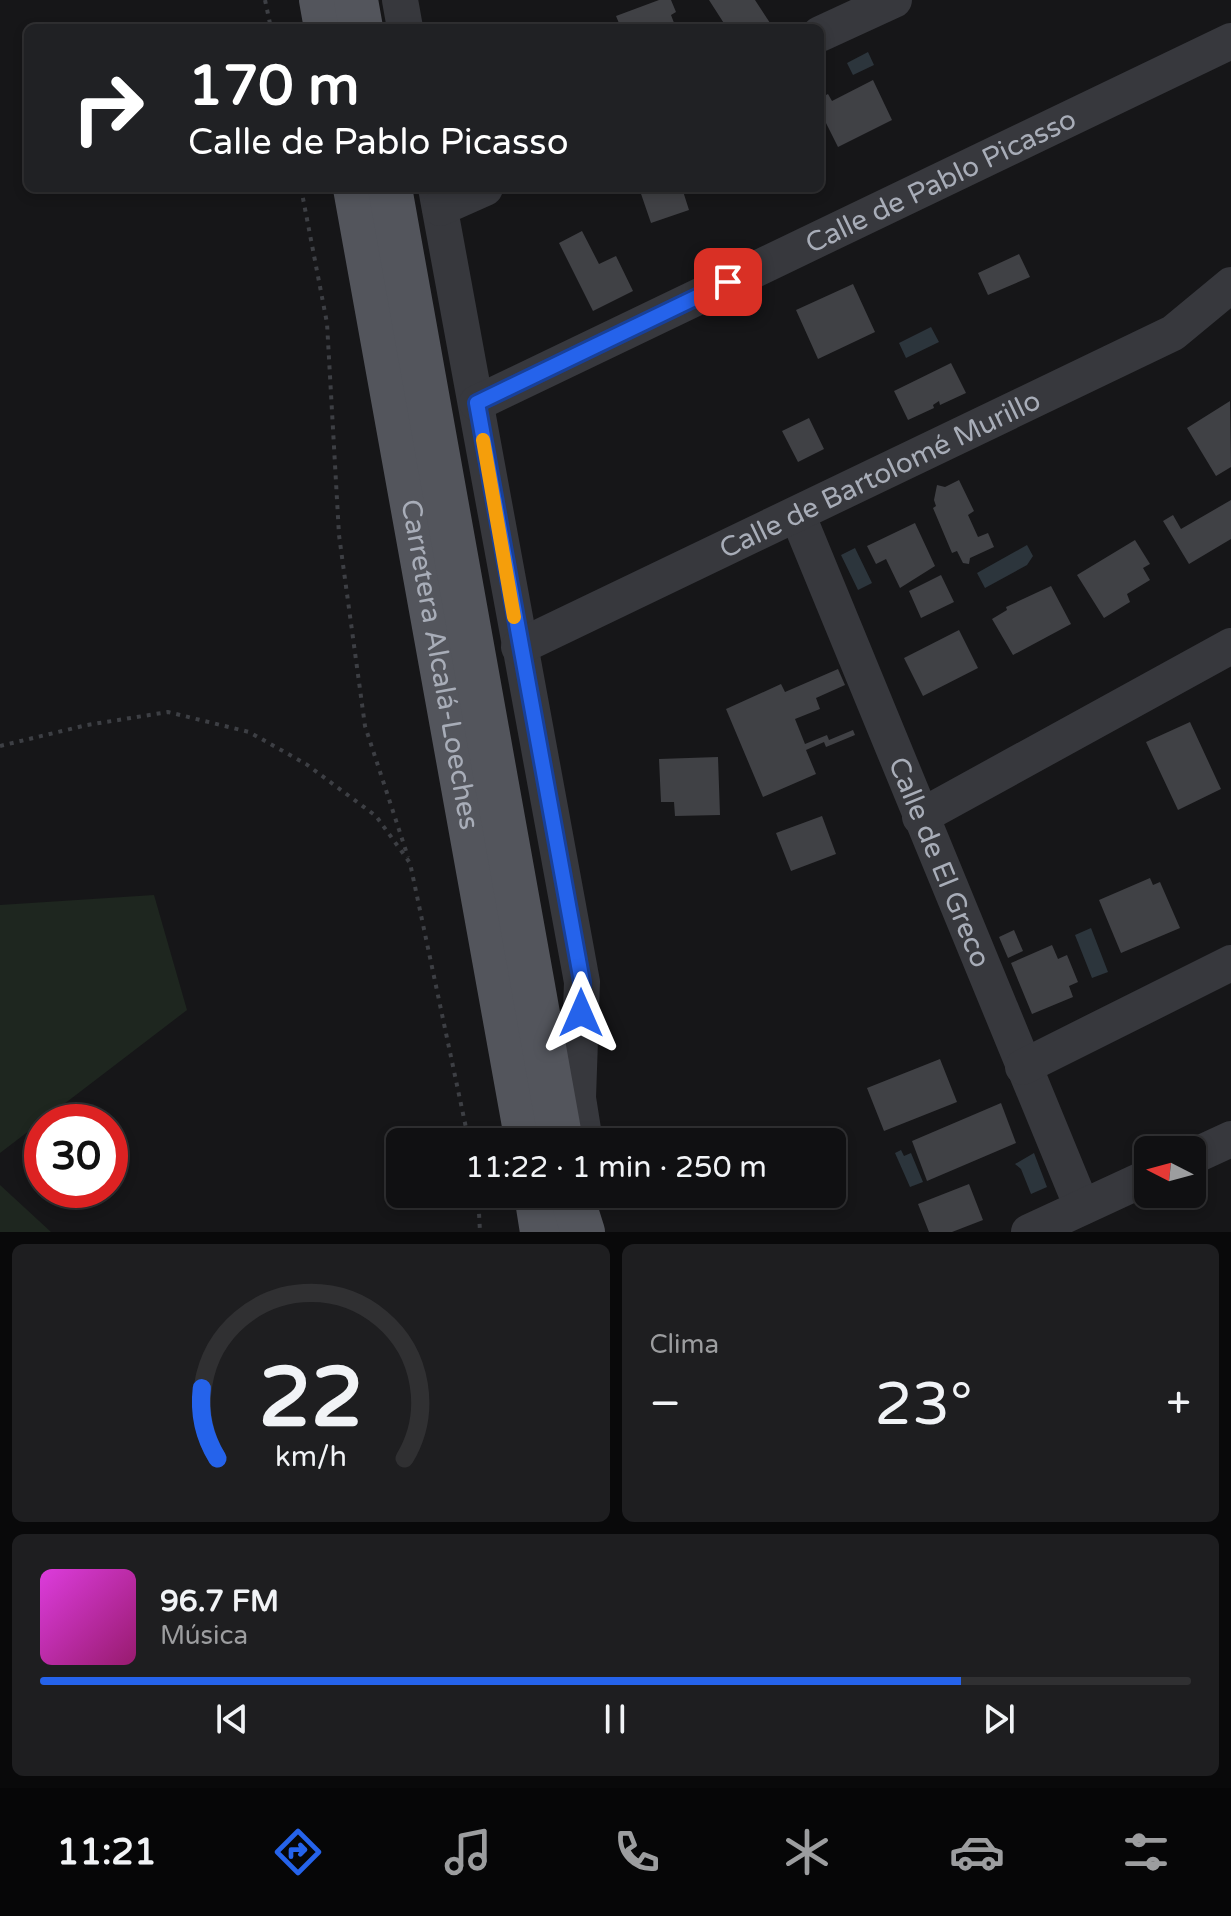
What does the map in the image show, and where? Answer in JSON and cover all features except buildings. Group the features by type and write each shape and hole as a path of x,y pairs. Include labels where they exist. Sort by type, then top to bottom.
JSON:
{"main road":[{"path":"321,0 325,24"},
{"path":"356,0 360,24"},
{"name":"Carretera Alcalá-Loeches","path":"356,192 524,1128"},
{"name":"Carretera Alcalá-Loeches","path":"391,192 558,1128"},
{"path":"538,1208 542,1232"},
{"path":"575,1208 583,1232"}],"street":[{"path":"400,0 404,24"},
{"path":"824,32 894,0"},
{"name":"Calle de Pablo Picasso","path":"477,403 1231,41"},
{"path":"466,192 438,198 582,982 578,1098 583,1128"},
{"name":"Calle de Bartolomé Murillo","path":"519,647 798,516 1173,333 1231,285"},
{"name":"Calle de El Greco","path":"798,516 1082,1207"},
{"path":"920,817 1231,646"},
{"path":"1023,1067 1231,963"},
{"path":"1206,1151 1231,1139"},
{"path":"1029,1232 1134,1183"},
{"path":"595,1208 599,1232"}],"path":[{"path":"265,0 270,24"},
{"path":"302,192 327,323 339,535 365,726 410,863 466,1128"},
{"path":"0,746 87,725 168,712 249,732 306,764 376,816 410,863"},
{"path":"479,1208 480,1232"}],"shaded area":[{"path":"868,52 874,65 853,75 847,63"},
{"path":"931,327 939,342 906,358 899,343"},
{"path":"1027,545 1033,556 1027,565 985,588 977,573"},
{"path":"855,548 872,583 858,590 841,555"},
{"path":"154,895 187,1010 64,1104 24,1104 24,1135 0,1153 0,905"},
{"path":"1091,928 1108,972 1092,978 1075,935"},
{"path":"901,1150 904,1156 911,1153 923,1182 910,1187 895,1153"},
{"path":"1034,1153 1047,1187 1031,1194 1021,1169 1015,1164"},
{"path":"0,1185 51,1232 0,1232"}],"slow traffic":[{"path":"483,440 514,617"}],"route":[{"path":"581,1013 582,982 477,403 728,282"}]}
